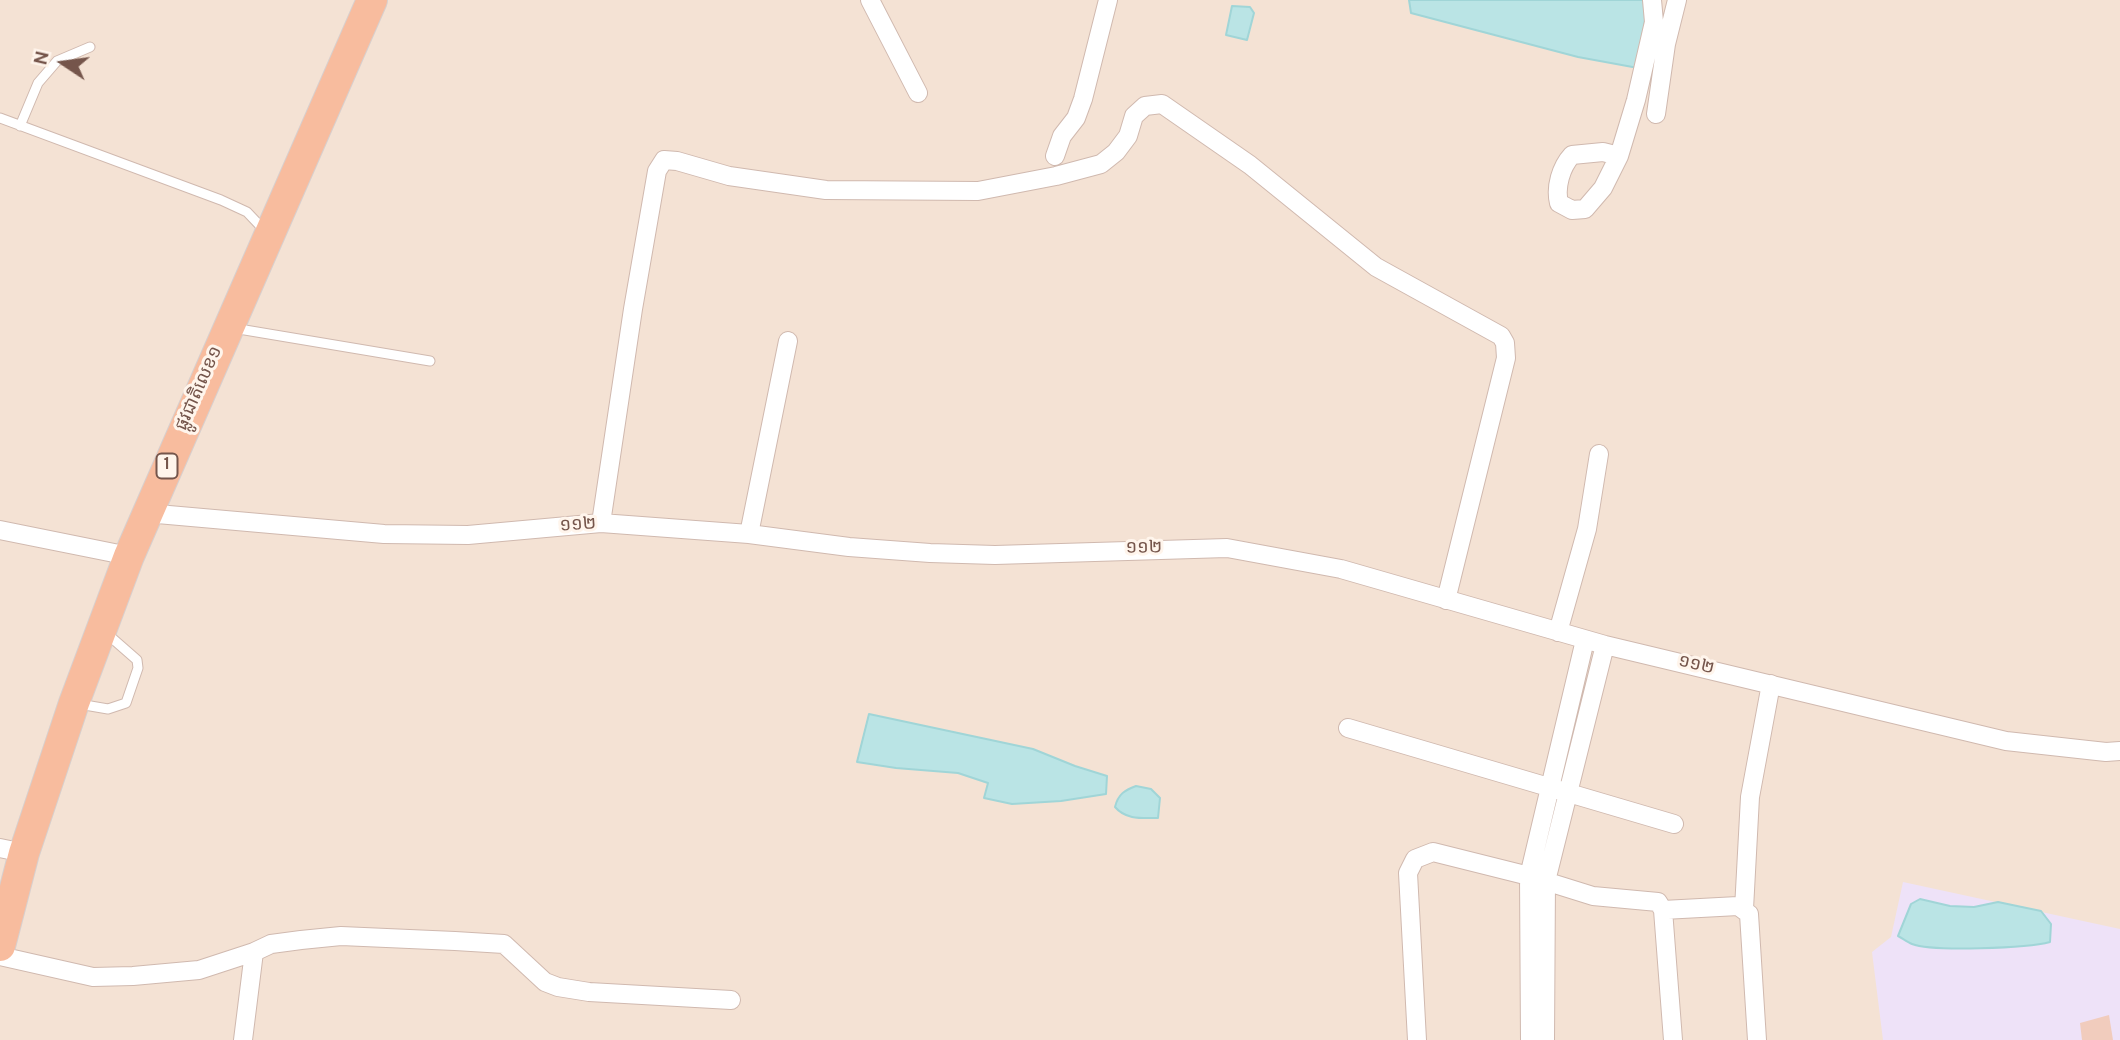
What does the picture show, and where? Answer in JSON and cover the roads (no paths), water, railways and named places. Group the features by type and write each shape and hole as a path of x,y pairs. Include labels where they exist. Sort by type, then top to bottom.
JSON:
{"highway":[{"name":"ផ្លូវជាតិលេខ១","path":"0,946 12,850 74,703 146,513 372,0"}],"street":[{"path":"870,0 918,93"},
{"path":"1055,156 1062,136 1076,118 1083,99 1108,0"},
{"path":"1619,156 1636,100 1654,22 1652,0"},
{"path":"1656,114 1666,44 1677,0"},
{"path":"601,523 633,309 657,171 663,160 677,161 730,176 826,190 978,191 1101,164 1116,152 1128,136 1134,116 1145,106 1162,104 1250,165 1376,267 1501,336 1505,343 1506,358 1446,600"},
{"path":"749,534 788,341"},
{"path":"1558,632 1587,529 1599,454"},
{"name":"១១២","path":"146,513 384,534 468,535 601,523 749,534 849,547 930,553 995,555 1227,548 1340,569 1585,640 2006,741 2106,752 2120,751"},
{"path":"0,530 129,556"},
{"path":"1530,1040 1537,878 1548,788 1585,640"},
{"path":"1545,1040 1537,878 1567,793 1605,645"},
{"path":"1744,909 1750,797 1770,684"},
{"path":"1348,727 1674,824"},
{"path":"1417,1040 1408,873 1415,859 1433,852 1537,878 1593,896 1658,902 1663,910 1672,1040"},
{"path":"1663,910 1738,906 1749,914 1757,1040"},
{"path":"0,956 93,977 199,970 271,944 341,936 504,944 545,982 558,987 589,992 731,1000"},
{"path":"243,1040 254,952"}],"lane":[{"path":"20,125 38,83 57,61 90,47"},
{"path":"0,118 125,163 247,212 269,235"},
{"path":"228,327 430,360"},
{"path":"74,703 108,709 127,703 138,668 137,660 101,628"}],"water":[{"path":"1409,0 1646,0 1638,68 1578,57 1411,13"},
{"path":"1232,6 1250,7 1254,13 1247,40 1226,35"},
{"path":"869,714 1033,749 1107,776 1106,794 1061,801 1012,804 984,798 988,783 958,773 857,762"},
{"path":"1136,786 1151,789 1160,798 1158,818 1129,816 1115,807 1122,793"},
{"path":"1920,899 1950,906 1974,907 1998,902 2041,911 2051,924 2050,942 1980,948 1939,948 1912,944 1898,936 1911,904"}]}
